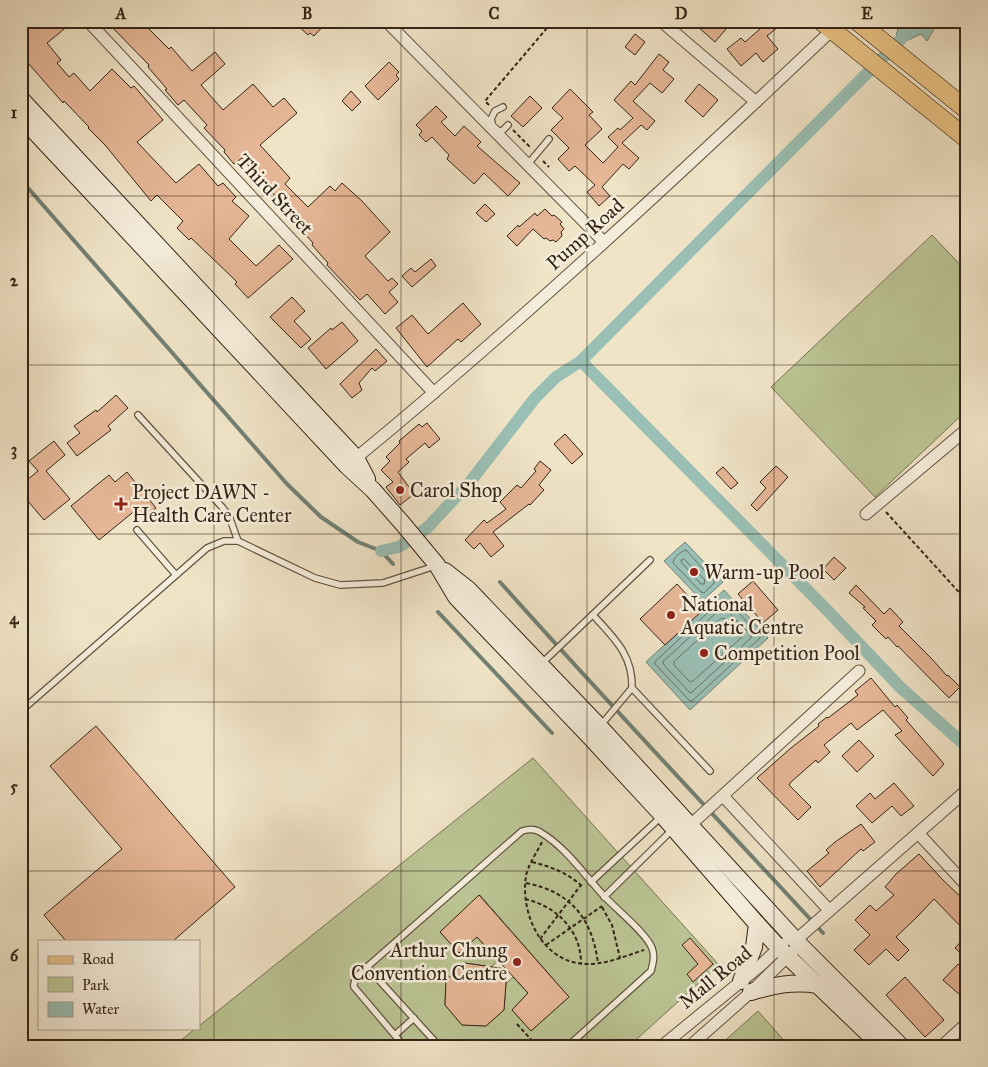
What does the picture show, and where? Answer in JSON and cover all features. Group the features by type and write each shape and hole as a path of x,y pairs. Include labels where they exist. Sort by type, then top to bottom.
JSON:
{"main road":[{"path":"861,25 967,110"},
{"path":"826,26 967,139"},
{"path":"21,99 356,458 375,493"},
{"path":"21,117 346,466 375,493 434,562 456,597 680,821 792,943 901,1046"},
{"path":"434,562 468,589 543,661 600,725 680,821 757,924 792,943 819,985 881,1046"},
{"path":"757,924 746,986 774,986 800,982 819,985"}],"street":[{"name":"Third Street","path":"88,21 434,393"},
{"path":"386,21 490,124 604,242"},
{"path":"661,21 756,102"},
{"name":"Pump Road","path":"356,458 434,393 604,242 756,102 826,26"},
{"path":"866,514 967,429"},
{"path":"680,821 723,796 859,670"},
{"name":"Mall Road","path":"690,1046 746,986 792,943 967,790"},
{"path":"723,796 827,912"},
{"path":"918,833 967,886"},
{"name":"Mall Road","path":"662,1046 746,986"},
{"path":"942,1046 967,1023"}],"lane":[{"path":"503,107 495,111 490,124 501,132 508,125"},
{"path":"528,164 549,139"},
{"path":"138,415 222,507 229,516 238,541"},
{"path":"137,530 176,575"},
{"path":"21,711 207,548 224,541 238,541 315,578 340,585 383,583 434,562"},
{"path":"543,661 650,560"},
{"path":"593,615 619,642 633,677 632,688 600,725"},
{"path":"632,688 710,771"},
{"path":"591,882 680,821"},
{"path":"607,899 680,821"},
{"path":"404,1046 354,987 355,979 522,830 529,829 539,830 559,846 652,947 654,963 651,971 568,1046"},
{"path":"367,967 439,1046"},
{"path":"395,1035 414,1018"}],"path":[{"path":"495,111 486,101 553,21"},
{"path":"508,125 549,168"},
{"path":"879,504 967,601"},
{"path":"545,835 526,875 525,899 529,920 546,945 568,960 581,964 598,964 652,947"},
{"path":"532,862 557,870 585,889"},
{"path":"526,883 548,889 568,901 584,918 596,944 598,964"},
{"path":"540,938 581,885"},
{"path":"525,899 536,902 558,914 571,928 579,946 581,964"},
{"path":"546,945 607,899"},
{"path":"600,905 612,925 620,958"},
{"path":"517,1024 537,1046"}],"green space":[{"path":"932,235 967,272 967,410 875,497 771,387"},
{"path":"533,758 719,965 629,1046 174,1046 194,1030 200,1030 200,1025","holes":["480,895 569,997 531,1031 512,1010 528,993 513,977 506,984 504,1010 486,1026 462,1025 445,1005 446,980 465,963 491,967 498,961 477,937 459,953 440,932"]},
{"path":"758,1011 789,1046 719,1046"}],"water":[{"path":"901,21 932,21 934,29 927,41 921,34 904,42 896,35"},
{"name":"Warm-up Pool","path":"685,542 723,582 702,601 664,561"},
{"name":"Competition Pool","path":"724,590 768,638 690,710 646,662"}],"building":[{"path":"21,21 74,21 47,43 61,60 57,63 69,77 74,73 90,91 112,69 131,88 134,86 163,120 137,142 176,183 199,164 218,186 223,183 236,197 232,201 249,216 229,239 256,266 279,245 293,259 248,298 235,284 237,282 191,238 189,240 177,228 183,221 157,195 151,201 89,127 64,101 63,103 21,55"},
{"path":"106,21 153,21 147,27 169,49 171,47 192,71 215,52 225,64 201,85 223,110 253,84 273,107 284,98 297,113 260,145 290,178 285,184 308,207 330,186 335,191 342,183 362,201 390,232 365,256 388,281 392,278 398,284 389,292 398,302 385,314 367,294 360,300 327,265 328,263 312,245 313,243 280,206 282,203 253,173 242,158 234,164 224,152 225,150 204,128 207,125 184,100 178,105 148,67 149,65"},
{"path":"293,21 328,21 314,36 310,33 308,35"},
{"path":"701,21 717,21 726,29 715,42 697,26"},
{"path":"754,21 773,21 778,27 767,36 778,49 763,62 756,53 741,66 727,49 741,38 745,42 760,29"},
{"path":"635,34 645,42 635,55 625,47"},
{"path":"659,54 669,62 663,70 674,79 662,93 650,83 633,101 655,121 647,130 641,125 622,143 639,158 629,169 623,164 602,187 610,196 599,206 587,192 595,185 575,166 569,171 558,159 569,148 551,130 563,118 552,108 570,89 593,112 589,115 602,129 585,145 603,163 618,147 608,137 618,128 620,130 633,118 614,100 631,81 635,85"},
{"path":"389,62 399,72 396,75 399,79 378,100 365,86"},
{"path":"699,84 718,100 703,117 685,101"},
{"path":"351,91 361,102 352,111 342,101"},
{"path":"530,96 542,108 523,127 511,116"},
{"path":"436,106 447,117 441,122 455,136 464,126 481,142 477,146 520,183 508,196 484,173 474,184 447,159 449,155 432,137 426,142 419,135 422,131 416,125"},
{"path":"485,204 495,214 486,222 476,213"},
{"path":"545,209 562,222 560,224 564,229 561,232 562,236 556,242 544,239 533,229 517,246 507,236 518,225 519,227 535,213 537,216"},
{"path":"431,259 436,266 412,287 402,276 411,268 415,272"},
{"path":"292,297 305,311 294,321 311,339 301,348 270,317"},
{"path":"463,303 481,324 461,342 458,339 427,367 396,328 412,315 428,334"},
{"path":"342,322 358,341 326,369 308,348 331,328 332,330"},
{"path":"376,349 387,361 375,371 372,368 359,383 362,390 352,398 340,384"},
{"name":"Project DAWN - Health Care Center","path":"116,395 128,408 108,426 111,430 77,456 67,443 80,433 74,426 96,410 97,412"},
{"path":"427,423 440,439 429,448 425,443 406,459 409,462 398,472 414,494 400,505 386,487 393,482 381,470 390,461 386,457 400,443 399,441 419,424 422,427"},
{"path":"565,434 583,454 572,464 554,444"},
{"path":"54,441 65,455 46,471 70,499 44,520 21,493 21,485 38,471 29,461"},
{"path":"540,461 551,470 539,485 544,490 530,505 493,532 504,546 491,557 480,543 474,549 465,540 484,520 487,523 506,509 500,502 517,485 521,488 536,471 534,469"},
{"path":"776,466 788,477 757,511 751,505 766,488 760,482"},
{"path":"723,467 738,483 731,489 716,473"},
{"name":"Project DAWN - Health Care Center","path":"127,472 156,508 144,518 137,509 99,540 71,506 109,475 115,482"},
{"path":"834,557 846,568 834,580 823,569"},
{"path":"753,581 778,610 763,623 738,594"},
{"name":"National Aquatic Centre","path":"677,584 702,611 665,645 640,619"},
{"path":"856,585 884,614 890,608 903,622 899,626 960,687 949,698 898,646 888,637 886,639 872,625 876,621 863,608 865,607 849,593"},
{"path":"871,678 895,707 897,705 908,718 906,720 944,764 933,776 895,735 902,731 883,710 857,730 851,723 824,745 830,752 818,763 816,760 791,782 789,785 811,807 798,820 757,778 819,726 818,724 858,695 855,691"},
{"path":"96,726 235,887 174,940 65,940 44,915 122,849 50,766"},
{"path":"859,740 874,756 857,772 842,756"},
{"path":"894,783 914,806 901,816 892,806 872,823 856,806 870,793 875,799"},
{"path":"861,824 875,842 863,851 861,849 820,887 807,871 829,853 826,850 835,842"},
{"path":"919,854 967,903 967,933 934,899 896,937 909,950 898,961 886,949 869,965 854,950 870,935 855,920 870,905 876,911 894,895 885,887 896,874"},
{"name":"Arthur Chung Convention Centre","path":"479,895 569,997 531,1031 512,1010 528,993 507,970 504,1010 486,1026 462,1025 445,1005 446,980 465,963 506,969 477,937 459,953 440,932"},
{"path":"967,935 967,959 955,948"},
{"path":"690,938 713,964 693,982 687,974 698,964 682,945"},
{"path":"958,964 967,973 967,1001 943,980"},
{"path":"905,977 944,1020 925,1037 886,995"}],"waterway":[{"path":"381,551 399,547 427,528 470,482 535,398 556,377 581,361 919,21"},
{"path":"21,180 287,484 321,517 358,542 381,551 393,564"},
{"path":"581,361 827,610 900,687 967,747"},
{"path":"500,582 620,715 823,933"},
{"path":"438,612 552,733"}],"place":[{"name":"Carol Shop","path":"400,490"},
{"name":"Project DAWN - Health Care Center","path":"121,504"},
{"name":"Warm-up Pool","path":"694,572"},
{"name":"National Aquatic Centre","path":"671,615"},
{"name":"Competition Pool","path":"704,653"},
{"name":"Arthur Chung Convention Centre","path":"517,962"}]}
